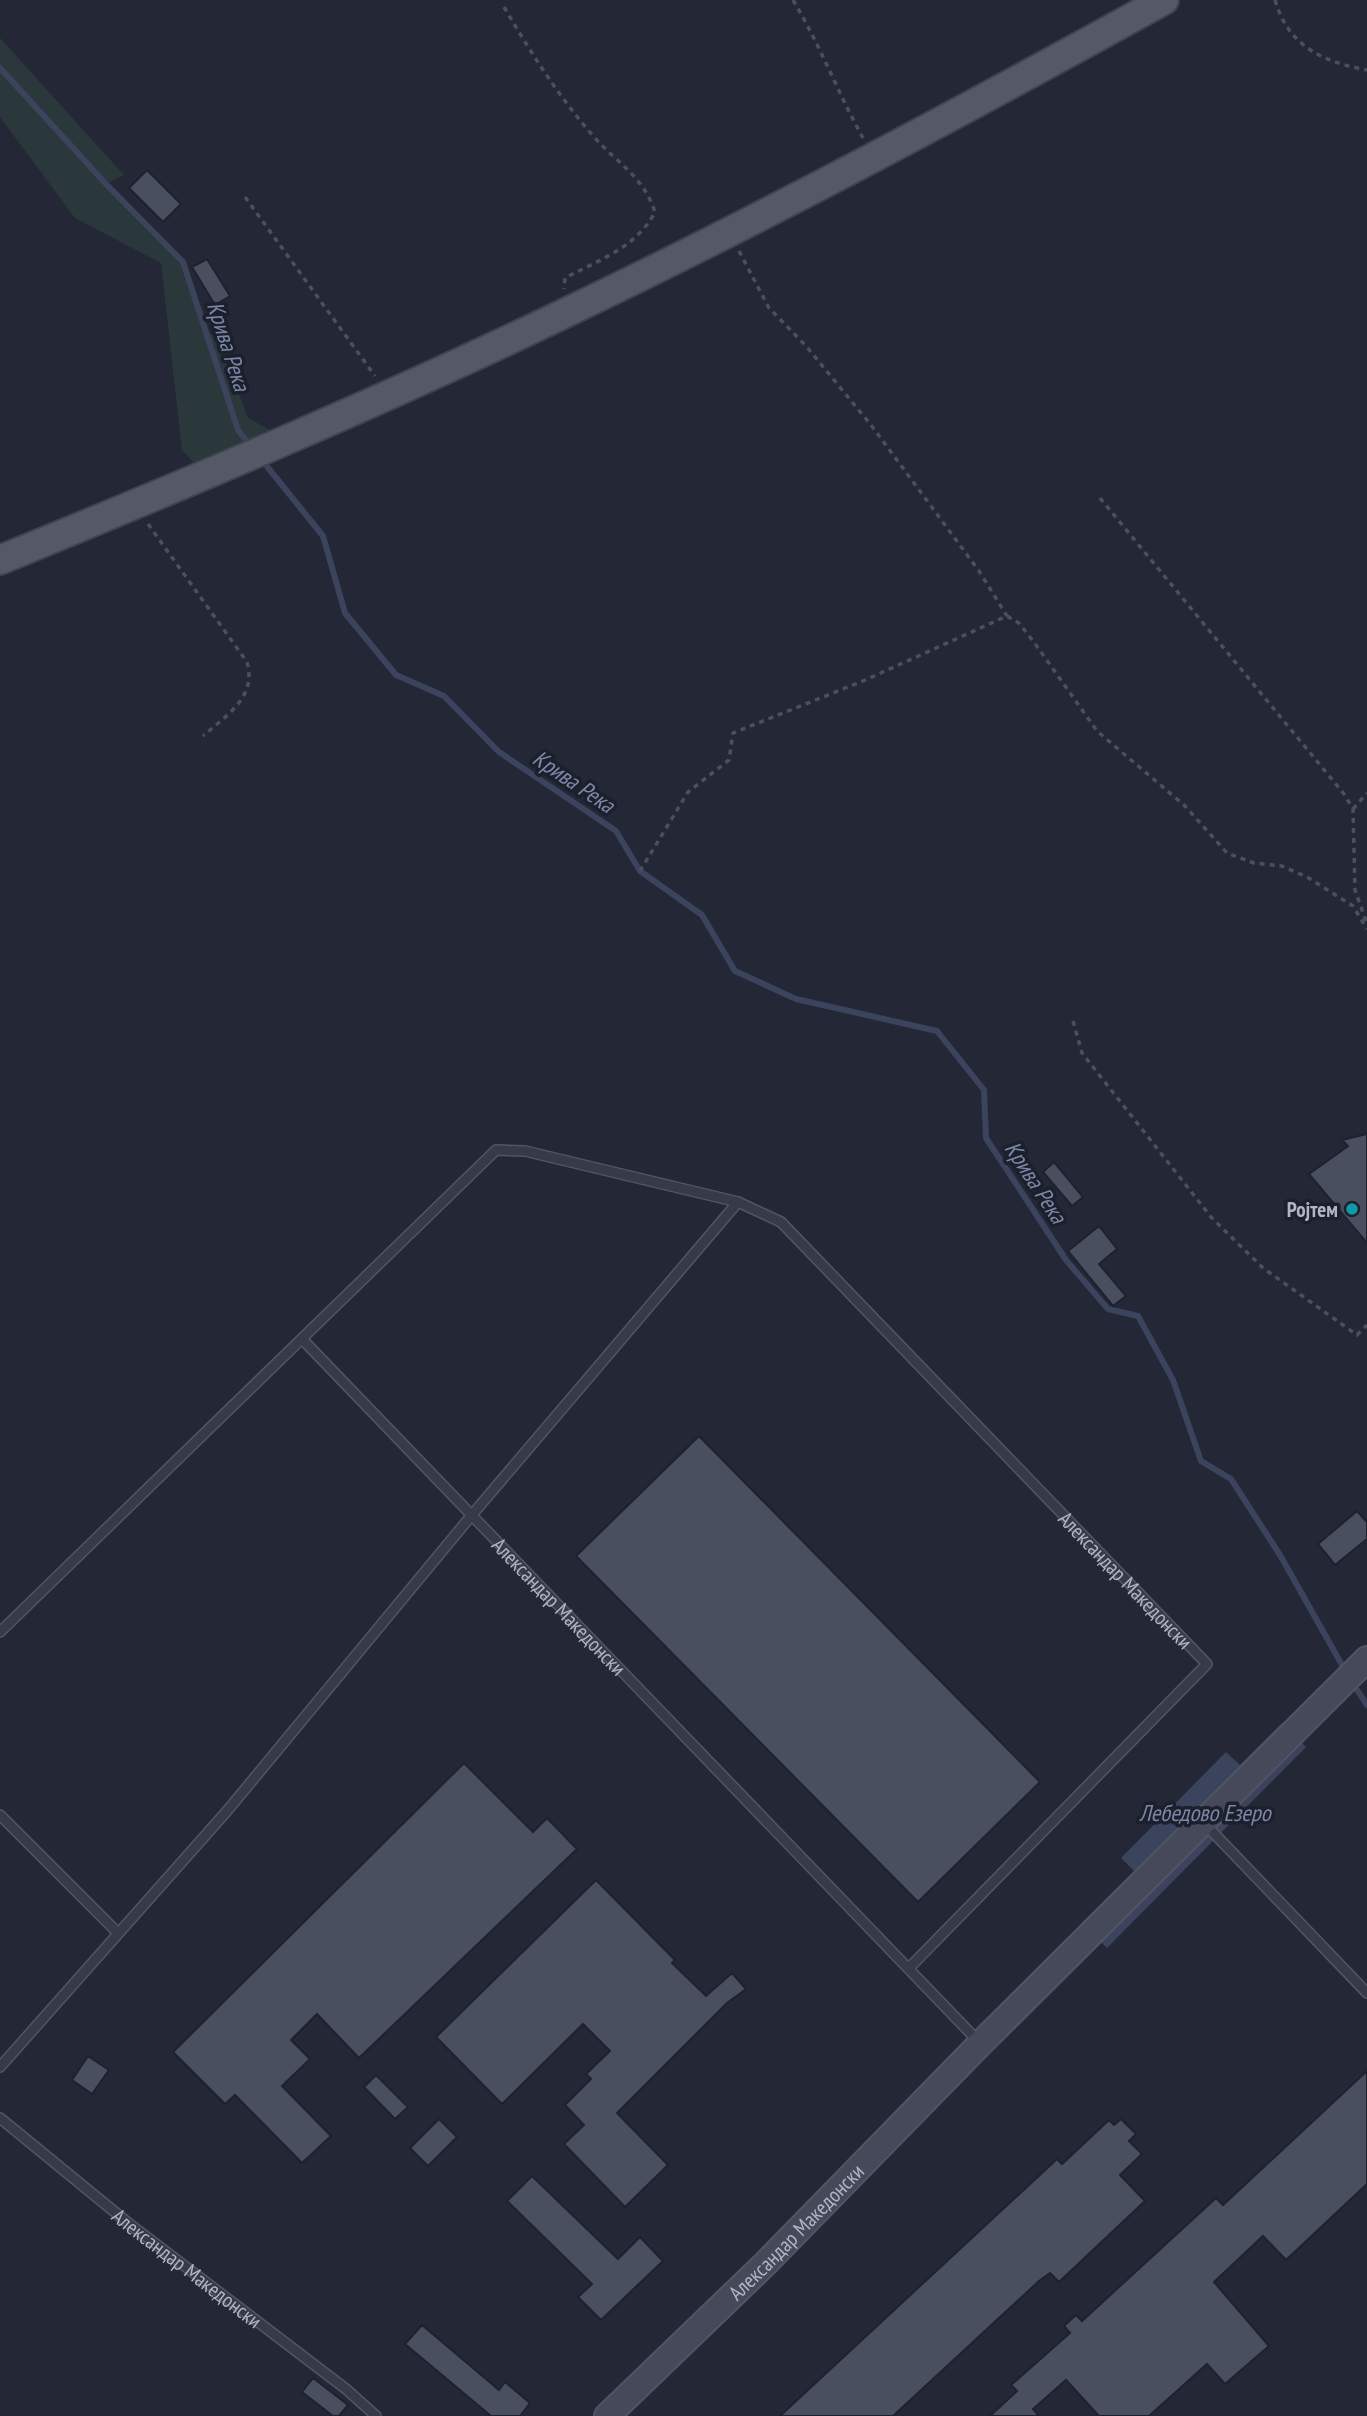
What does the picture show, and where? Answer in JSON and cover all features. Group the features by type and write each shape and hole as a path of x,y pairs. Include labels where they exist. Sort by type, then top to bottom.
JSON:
{"main road":[{"path":"0,560 207,476 560,316 728,231 1164,0"},
{"name":"Александар Македонски","path":"607,2416 766,2263 980,2044 1367,1659"}],"lane":[{"name":"Александар Македонски","path":"0,1632 496,1150 524,1151 738,1202 781,1222 1207,1664 910,1968"},
{"path":"0,2067 227,1811 471,1516 738,1202"},
{"name":"Александар Македонски","path":"302,1339 910,1968 980,2044"},
{"path":"0,1815 117,1932"},
{"path":"1204,1822 1367,1993"},
{"name":"Александар Македонски","path":"0,2118 127,2222 346,2389 376,2416"}],"path":[{"path":"793,0 820,45 847,109 873,155"},
{"path":"1275,0 1279,14 1292,36 1306,50 1332,62 1367,70"},
{"path":"504,7 543,72 595,138 648,190 655,212 647,227 623,248 565,278 560,316"},
{"path":"245,197 388,395"},
{"path":"728,231 769,308 806,346 871,425 979,571 1007,616 1019,624 1036,645 1097,731 1185,807 1227,853 1254,863 1282,866 1307,877 1353,906 1367,927"},
{"path":"1100,498 1338,783 1353,809 1356,890 1367,927"},
{"path":"138,504 146,523 247,662 251,675 244,698 203,736"},
{"path":"640,871 688,792 729,760 733,733 863,681 1007,616"},
{"path":"1353,809 1367,793"},
{"path":"1073,1021 1082,1053 1211,1217 1263,1268 1357,1335 1367,1325"}],"shaded area":[{"path":"0,38 124,175 106,184 183,262 204,328 218,340 248,418 288,440 207,476 182,450 161,263 75,218 0,117"}],"water":[{"name":"Лебедово Езеро","path":"1282,1723 1306,1747 1107,1948 1082,1923 1134,1871 1121,1858 1226,1752 1240,1765"}],"building":[{"path":"147,170 181,204 163,222 129,188"},
{"path":"207,259 230,296 215,305 192,267"},
{"name":"Ројтем","path":"1367,1134 1367,1243 1309,1174 1348,1146 1342,1140"},
{"path":"1054,1162 1083,1197 1072,1206 1043,1172"},
{"path":"1099,1226 1117,1249 1099,1264 1126,1296 1113,1306 1068,1251"},
{"path":"699,1436 1040,1782 918,1902 576,1556"},
{"path":"1357,1511 1367,1522 1367,1539 1335,1565 1318,1544"},
{"path":"464,1763 533,1832 547,1818 577,1849 359,2058 317,2014 291,2040 310,2059 282,2086 331,2136 302,2163 235,2095 225,2104 173,2052"},
{"path":"596,1880 675,1960 672,1963 706,1996 732,1973 746,1989 727,2003 617,2113 668,2165 625,2207 564,2144 584,2125 565,2105 591,2079 586,2074 610,2051 583,2024 502,2104 436,2037"},
{"path":"88,2056 109,2070 92,2094 72,2080"},
{"path":"1367,2071 1367,2184 1286,2260 1263,2236 1214,2282 1269,2346 1225,2384 1207,2364 1149,2416 1099,2416 1066,2380 1033,2409 1039,2416 990,2416 1017,2391 1011,2385 1070,2333 1064,2326 1076,2315 1082,2321 1216,2198 1223,2205"},
{"path":"376,2075 408,2107 395,2119 364,2087"},
{"path":"439,2119 457,2137 428,2166 410,2148"},
{"path":"1121,2119 1136,2134 1129,2141 1142,2154 1120,2175 1145,2201 1059,2282 1050,2273 1039,2281 893,2416 780,2416 1057,2159 1062,2164 1109,2120 1114,2125"},
{"path":"532,2176 618,2259 640,2237 663,2261 601,2320 578,2297 592,2284 507,2201"},
{"path":"422,2325 499,2390 505,2382 530,2403 520,2416 491,2416 405,2344"},
{"path":"313,2378 348,2405 339,2416 333,2416 302,2392"}],"waterway":[{"name":"Крива Река","path":"0,68 106,184 183,262 238,430 252,448"},
{"name":"Крива Река","path":"261,459 323,536 345,613 396,675 444,696 499,752 616,831 640,871 702,915 735,971 796,999 937,1031 984,1090 986,1138 1066,1260 1108,1309 1138,1316 1173,1380 1201,1461 1231,1479 1280,1555 1346,1672"},
{"name":"Крива Река","path":"1352,1682 1367,1705"}],"place":[{"name":"Ројтем","path":"1352,1209"}]}
